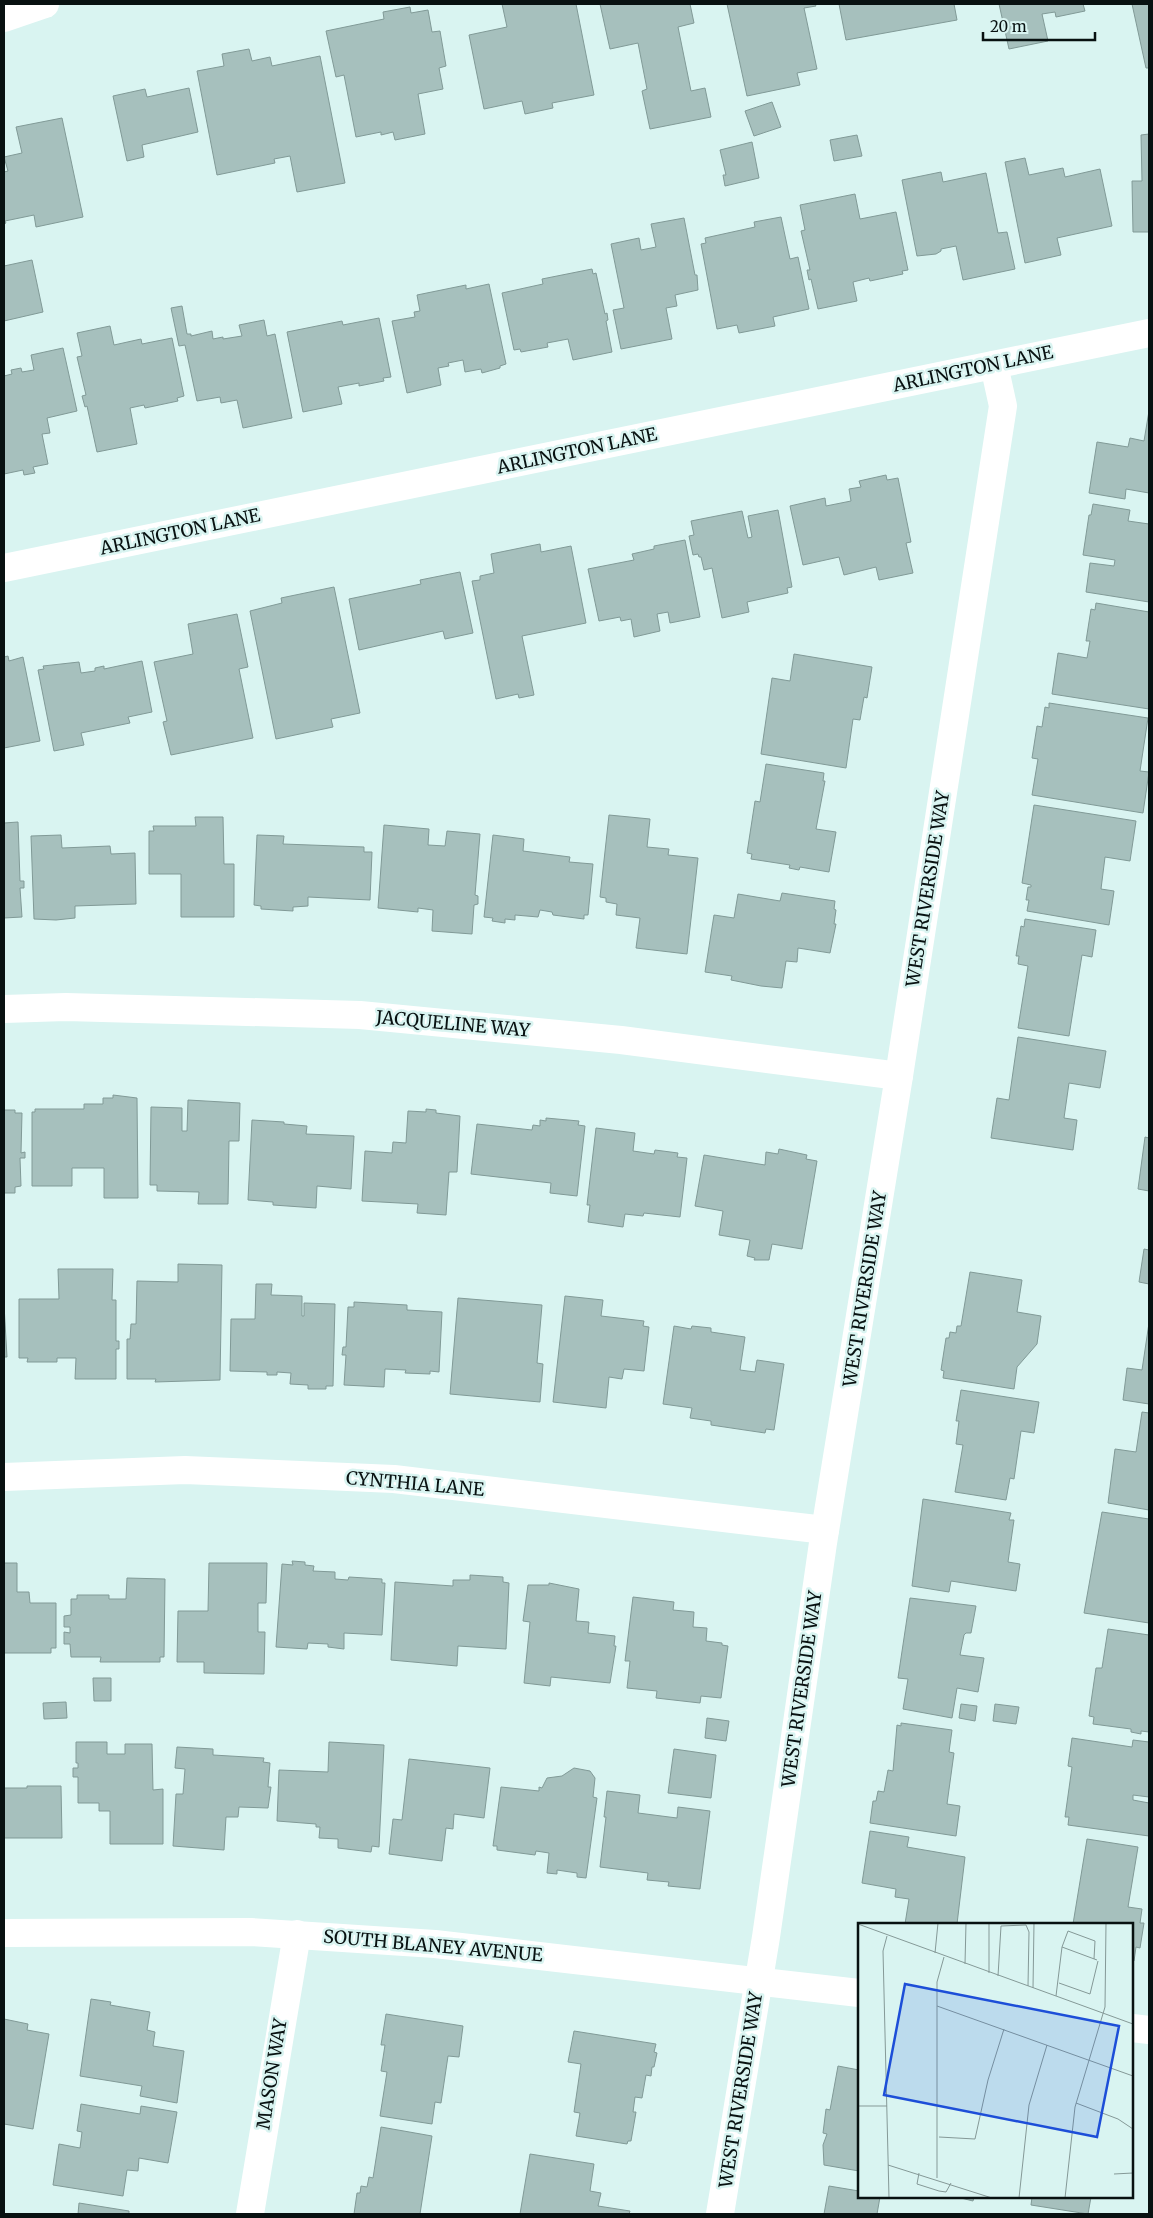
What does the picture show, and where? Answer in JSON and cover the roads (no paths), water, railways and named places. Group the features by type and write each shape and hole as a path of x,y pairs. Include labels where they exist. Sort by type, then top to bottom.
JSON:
{"street":[{"path":"4,18 45,4"},
{"name":"ARLINGTON LANE","path":"4,568 1149,333"},
{"name":"WEST RIVERSIDE WAY","path":"720,2214 758,1980 825,1530 899,1076 1002,406 994,364"},
{"name":"JACQUELINE WAY","path":"4,1009 66,1007 360,1015 620,1040 899,1076"},
{"name":"CYNTHIA LANE","path":"4,1477 186,1470 394,1479 825,1530"},
{"name":"SOUTH BLANEY AVENUE","path":"4,1933 251,1932 297,1934 435,1944 858,1993"},
{"name":"MASON WAY","path":"250,2214 287,1981 297,1934"},
{"path":"1133,2028 1149,2030"}]}
